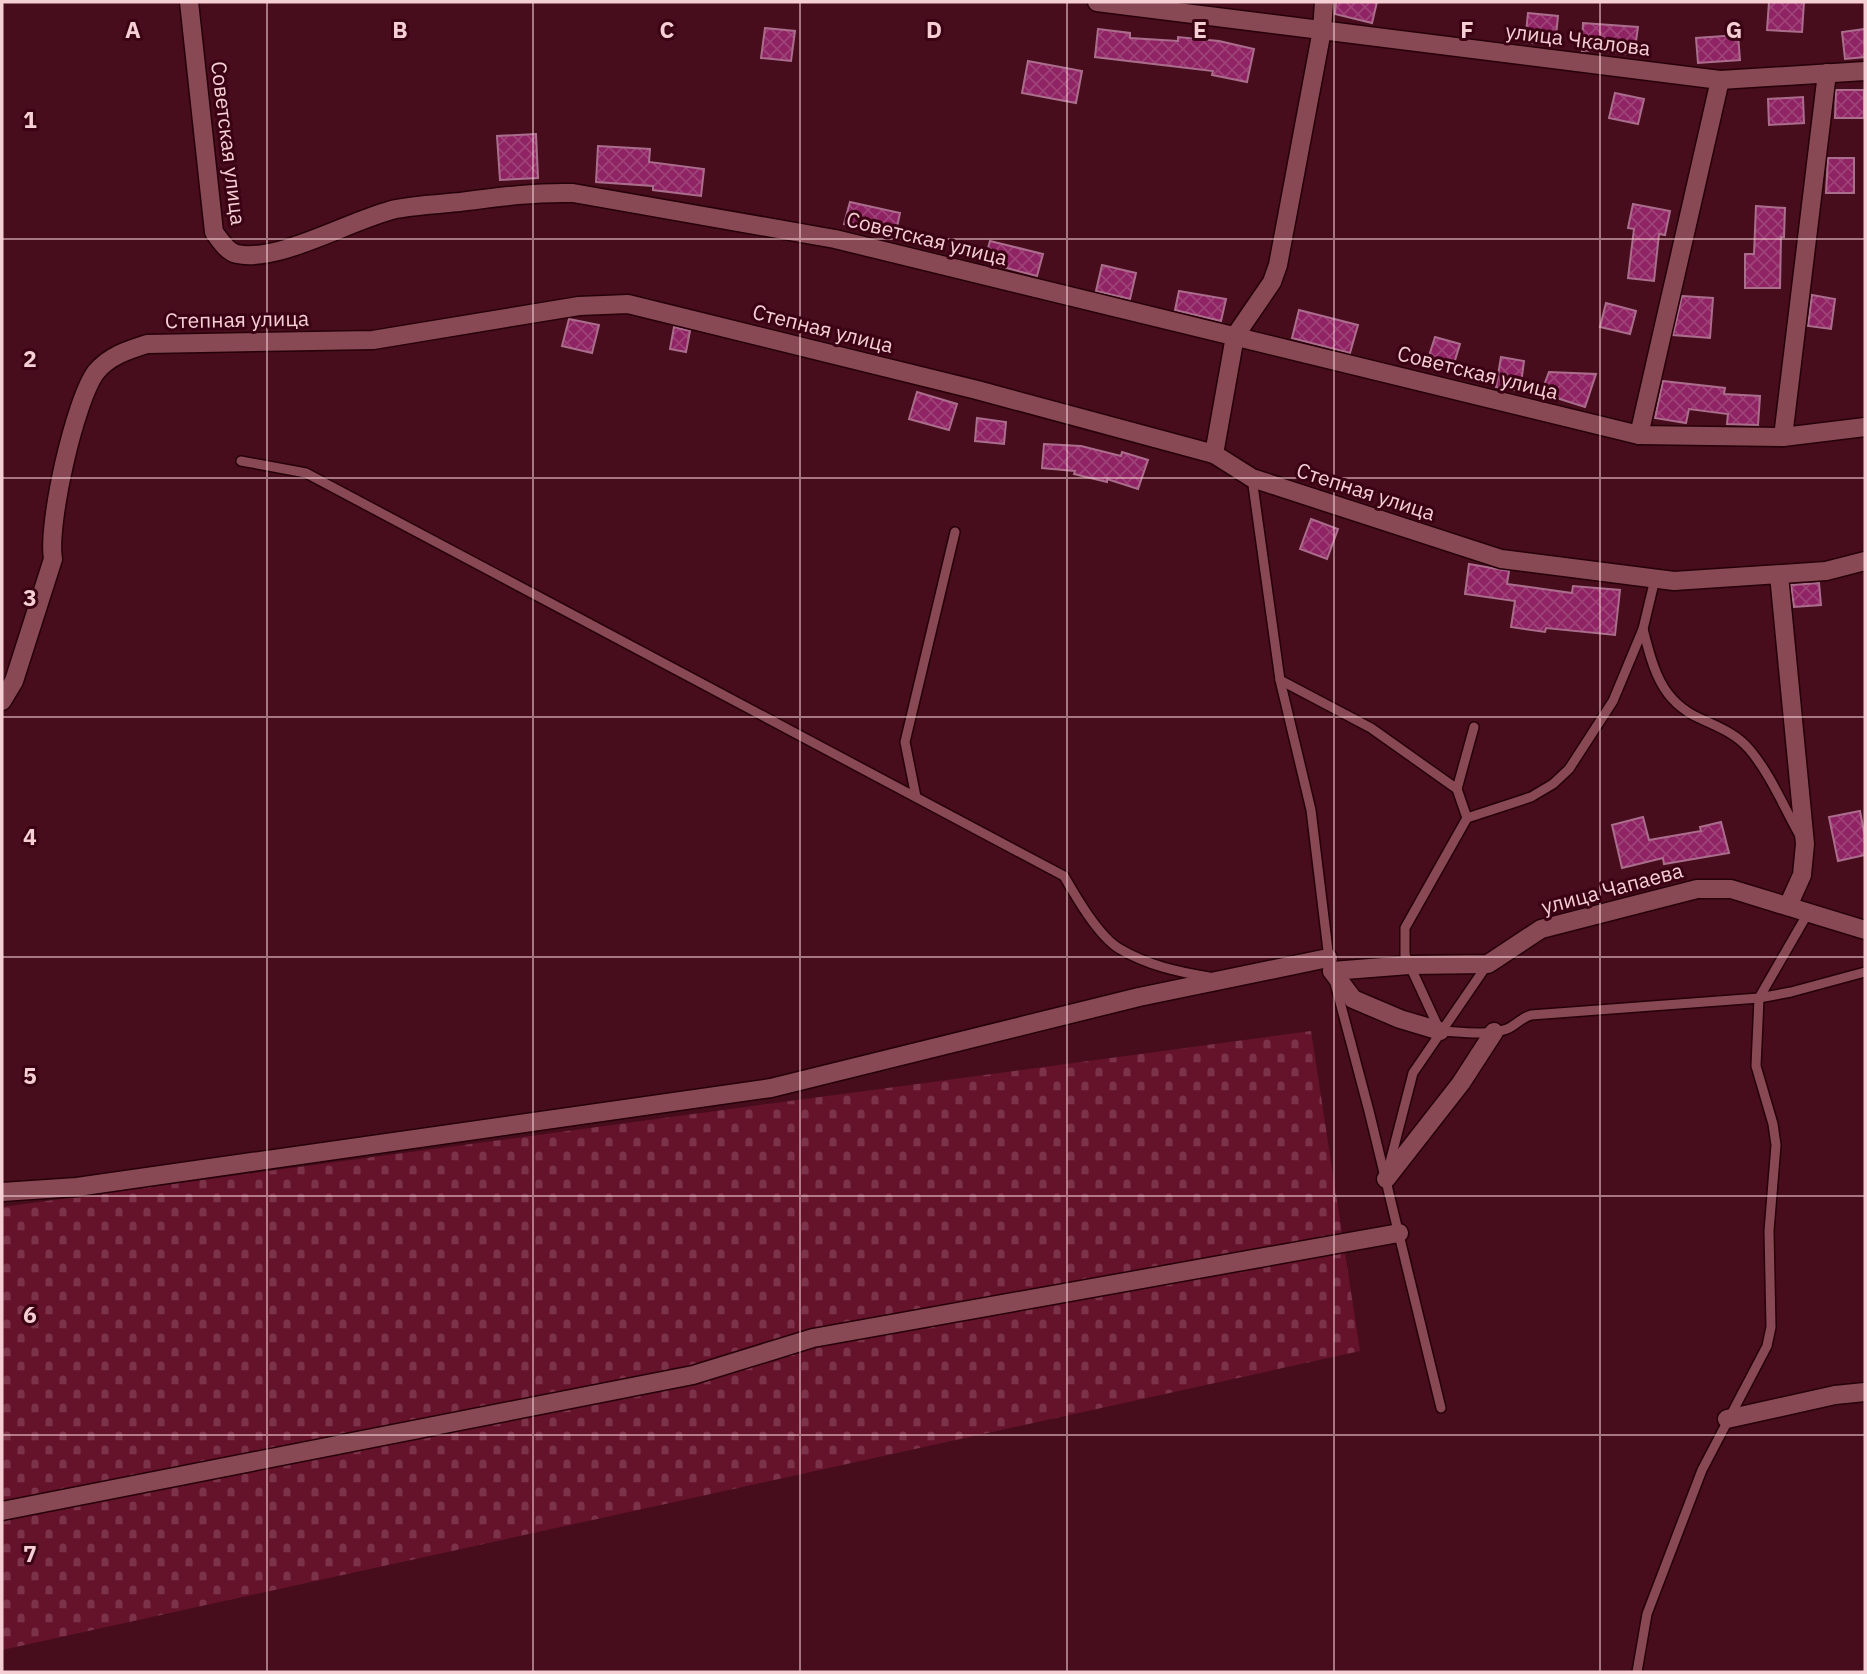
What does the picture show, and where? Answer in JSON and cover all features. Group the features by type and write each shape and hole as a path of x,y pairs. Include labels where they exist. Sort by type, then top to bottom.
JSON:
{"street":[{"name":"Советская улица","path":"189,2 214,232 235,254 279,251 399,208 544,192 573,193 835,239 1639,435 1783,437 1865,427"},
{"name":"улица Чкалова","path":"1097,2 1720,80 1865,71"},
{"path":"1214,454 1235,337 1272,282 1278,265 1322,30 1324,2"},
{"path":"1783,437 1828,73"},
{"path":"1639,435 1720,80"},
{"name":"Степная улица","path":"2,701 13,681 53,559 51,547 60,480 88,384 113,356 147,344 373,340 579,306 628,304 977,390 1214,454 1252,478 1501,559 1674,581 1826,571 1865,561"},
{"path":"1779,575 1805,844 1802,875 1788,906"},
{"name":"улица Чапаева","path":"1488,964 1541,929 1697,889 1731,889 1865,930"},
{"path":"2,1192 77,1187 771,1088 1139,997 1224,979 1330,965 1488,964"},
{"path":"1330,965 1353,999 1399,1019 1440,1031"},
{"path":"1386,1179 1461,1083 1494,1032"},
{"path":"2,1511 693,1375 813,1338 1399,1233"},
{"path":"1727,1419 1835,1395 1865,1392"}],"lane":[{"path":"241,461 306,473 1064,876 1085,913 1118,948 1173,971 1224,979"},
{"path":"1252,478 1280,680 1311,810 1330,965 1386,1179 1441,1408"},
{"path":"916,797 905,742 955,532"},
{"path":"1440,1031 1405,955 1405,928 1467,818 1531,797 1553,784 1569,769 1613,701 1643,629 1655,579"},
{"path":"1643,629 1655,674 1662,685 1676,702 1696,716 1717,725 1749,749 1805,844"},
{"path":"1280,680 1371,728 1458,789"},
{"path":"1467,818 1458,789 1474,727"},
{"path":"1637,1672 1647,1614 1702,1470 1767,1346 1771,1327 1769,1231 1776,1145 1773,1124 1756,1066 1759,998 1808,913"},
{"path":"1386,1179 1413,1073 1488,964"},
{"path":"1440,1031 1494,1032 1510,1028 1521,1018 1531,1015 1759,998 1865,972"}],"green space":[{"path":"1311,1031 1360,1351 2,1650 2,1207"}],"building":[{"path":"1336,2 1377,2 1372,23 1335,14"},
{"path":"1769,2 1804,2 1802,32 1767,30"},
{"path":"1528,13 1558,16 1555,46 1525,42"},
{"path":"1583,23 1638,27 1634,55 1599,50 1582,51"},
{"path":"765,28 795,31 791,61 761,58"},
{"path":"1098,29 1130,33 1130,38 1178,41 1178,37 1219,41 1254,49 1247,82 1212,75 1213,71 1095,57"},
{"path":"1865,29 1865,57 1845,59 1842,32"},
{"path":"1738,35 1740,60 1698,63 1696,38"},
{"path":"1028,61 1082,71 1076,103 1022,93"},
{"path":"1836,90 1864,90 1864,118 1835,118"},
{"path":"1615,93 1644,99 1638,124 1609,118"},
{"path":"1803,97 1804,123 1769,125 1768,99"},
{"path":"536,134 538,178 500,180 497,136"},
{"path":"598,146 650,149 649,162 704,169 701,196 653,190 653,186 596,182"},
{"path":"1828,158 1854,158 1854,193 1826,193"},
{"path":"850,202 900,213 895,236 844,224"},
{"path":"1633,204 1670,211 1665,235 1659,234 1654,281 1628,278 1634,229 1628,228"},
{"path":"1756,206 1785,208 1784,237 1781,237 1780,288 1745,288 1745,254 1754,254"},
{"path":"990,241 1043,254 1037,276 984,262"},
{"path":"1102,265 1136,273 1130,299 1096,291"},
{"path":"1179,291 1226,299 1221,321 1175,310"},
{"path":"1812,295 1835,299 1831,329 1808,326"},
{"path":"1682,296 1713,298 1710,338 1673,335"},
{"path":"1606,303 1636,311 1630,334 1600,327"},
{"path":"1299,310 1358,325 1350,353 1292,338"},
{"path":"569,319 599,325 592,353 562,346"},
{"path":"674,327 690,331 686,352 670,349"},
{"path":"1435,337 1460,344 1452,370 1427,362"},
{"path":"1501,357 1524,361 1520,391 1496,387"},
{"path":"1549,372 1596,374 1585,407 1541,393"},
{"path":"1663,381 1725,388 1724,394 1760,396 1758,425 1727,424 1728,414 1689,409 1686,423 1655,418"},
{"path":"917,392 957,404 949,430 909,419"},
{"path":"977,418 1006,422 1004,444 975,441"},
{"path":"1044,444 1081,446 1121,456 1122,452 1148,460 1138,489 1107,479 1107,482 1074,474 1075,471 1042,468"},
{"path":"1311,519 1338,529 1327,559 1300,549"},
{"path":"1469,564 1509,571 1507,584 1572,593 1573,586 1620,590 1615,635 1546,628 1545,632 1511,627 1515,601 1465,594"},
{"path":"1819,583 1821,605 1794,607 1791,585"},
{"path":"1860,811 1865,855 1838,861 1829,817"},
{"path":"1643,817 1649,840 1701,831 1700,827 1721,822 1729,853 1664,864 1663,858 1622,868 1612,825"}]}
